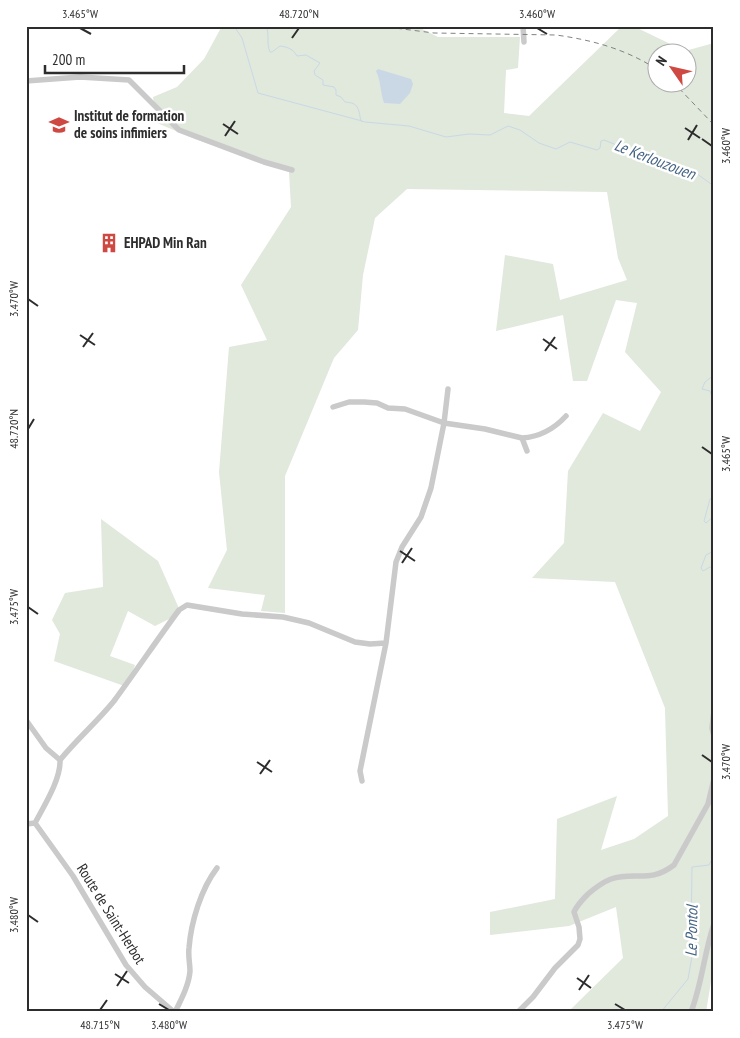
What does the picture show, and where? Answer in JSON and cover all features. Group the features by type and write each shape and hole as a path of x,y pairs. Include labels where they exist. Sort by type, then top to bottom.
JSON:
{"street":[{"path":"523,26 524,42"},
{"path":"26,81 80,77 129,80 179,130 264,162 292,170"},
{"path":"362,780 360,771 386,643 396,562 398,554 423,512 431,488 444,423 448,389"},
{"path":"333,407 340,404 364,402 388,408 406,409 444,423 485,429 522,438 535,436 552,429 566,416"},
{"path":"522,438 526,451"},
{"path":"26,824 35,823 55,784 60,760 114,701 179,610 187,605 242,614 283,617 309,623 356,642 370,644 386,643"},
{"path":"714,711 712,728 714,736"},
{"path":"26,720 46,748 60,760"},
{"path":"518,1012 578,944 580,939 579,927 574,912 585,897 596,887 612,878 654,876 666,872 674,865 708,804 714,779"},
{"name":"Route de Saint-Herbot","path":"35,823 73,876 126,965 145,987 175,1012"},
{"path":"175,1012 190,971 188,948 192,929 206,888 217,868"},
{"path":"691,1012 697,996 706,950 714,924"}],"shaded area":[{"path":"222,26 416,26 438,37 520,37 518,68 506,70 504,113 529,116 622,26 633,26 666,42 648,42 648,92 698,92 698,47 714,43 714,963 706,1012 568,1012 623,958 616,907 569,926 490,935 490,912 555,899 557,819 617,796 601,850 634,839 668,816 665,708 615,582 532,578 564,543 568,471 603,413 640,431 661,392 625,352 637,303 616,300 587,381 573,381 563,315 496,331 505,255 553,264 560,300 627,280 618,258 607,192 407,189 375,218 363,275 358,330 334,358 285,476 285,613 261,611 265,595 208,588 227,550 219,472 229,347 267,340 241,285 291,207 289,172 195,139 157,123 153,97 177,87 204,59"},
{"path":"101,519 158,561 181,613 155,626 128,611 110,656 135,665 127,687 54,661 60,634 52,620 65,593 103,587"}],"water":[{"path":"378,69 411,79 413,84 410,93 400,104 384,103 376,71"}],"waterway":[{"path":"234,26 242,38 258,93 362,121"},
{"name":"Le Kerlouzouen","path":"266,26 270,52 280,46 285,47 292,50 297,56 306,55 320,63 314,71 315,75 323,80 323,85 334,87 336,95 345,102 355,105 361,121 409,126 446,137 469,134 490,135 508,126 520,130 539,143 556,149 570,142 597,150 600,148 601,141 604,140 645,154 651,159 664,160 684,170 693,171 714,186"},
{"name":"Le Kerlouzouen","path":"714,375 705,382 702,389 710,391 714,401"},
{"name":"Le Kerlouzouen","path":"714,497 710,499 704,521 706,523 714,516"},
{"name":"Le Kerlouzouen","path":"714,526 714,531"},
{"name":"Le Kerlouzouen","path":"714,551 706,555 701,568 703,571 710,567 714,568"},
{"name":"Le Kerlouzouen","path":"714,656 714,666"},
{"name":"Le Pontol","path":"661,1012 688,979 694,945 691,934 692,867 709,865 714,858"}],"railway":[{"path":"379,26 434,33 556,35 608,46 634,56 648,64"},
{"path":"683,92 714,125"}],"place":[{"name":"Institut de formation de soins infimiers","path":"59,125"},
{"name":"EHPAD Min Ran","path":"109,243"}]}
